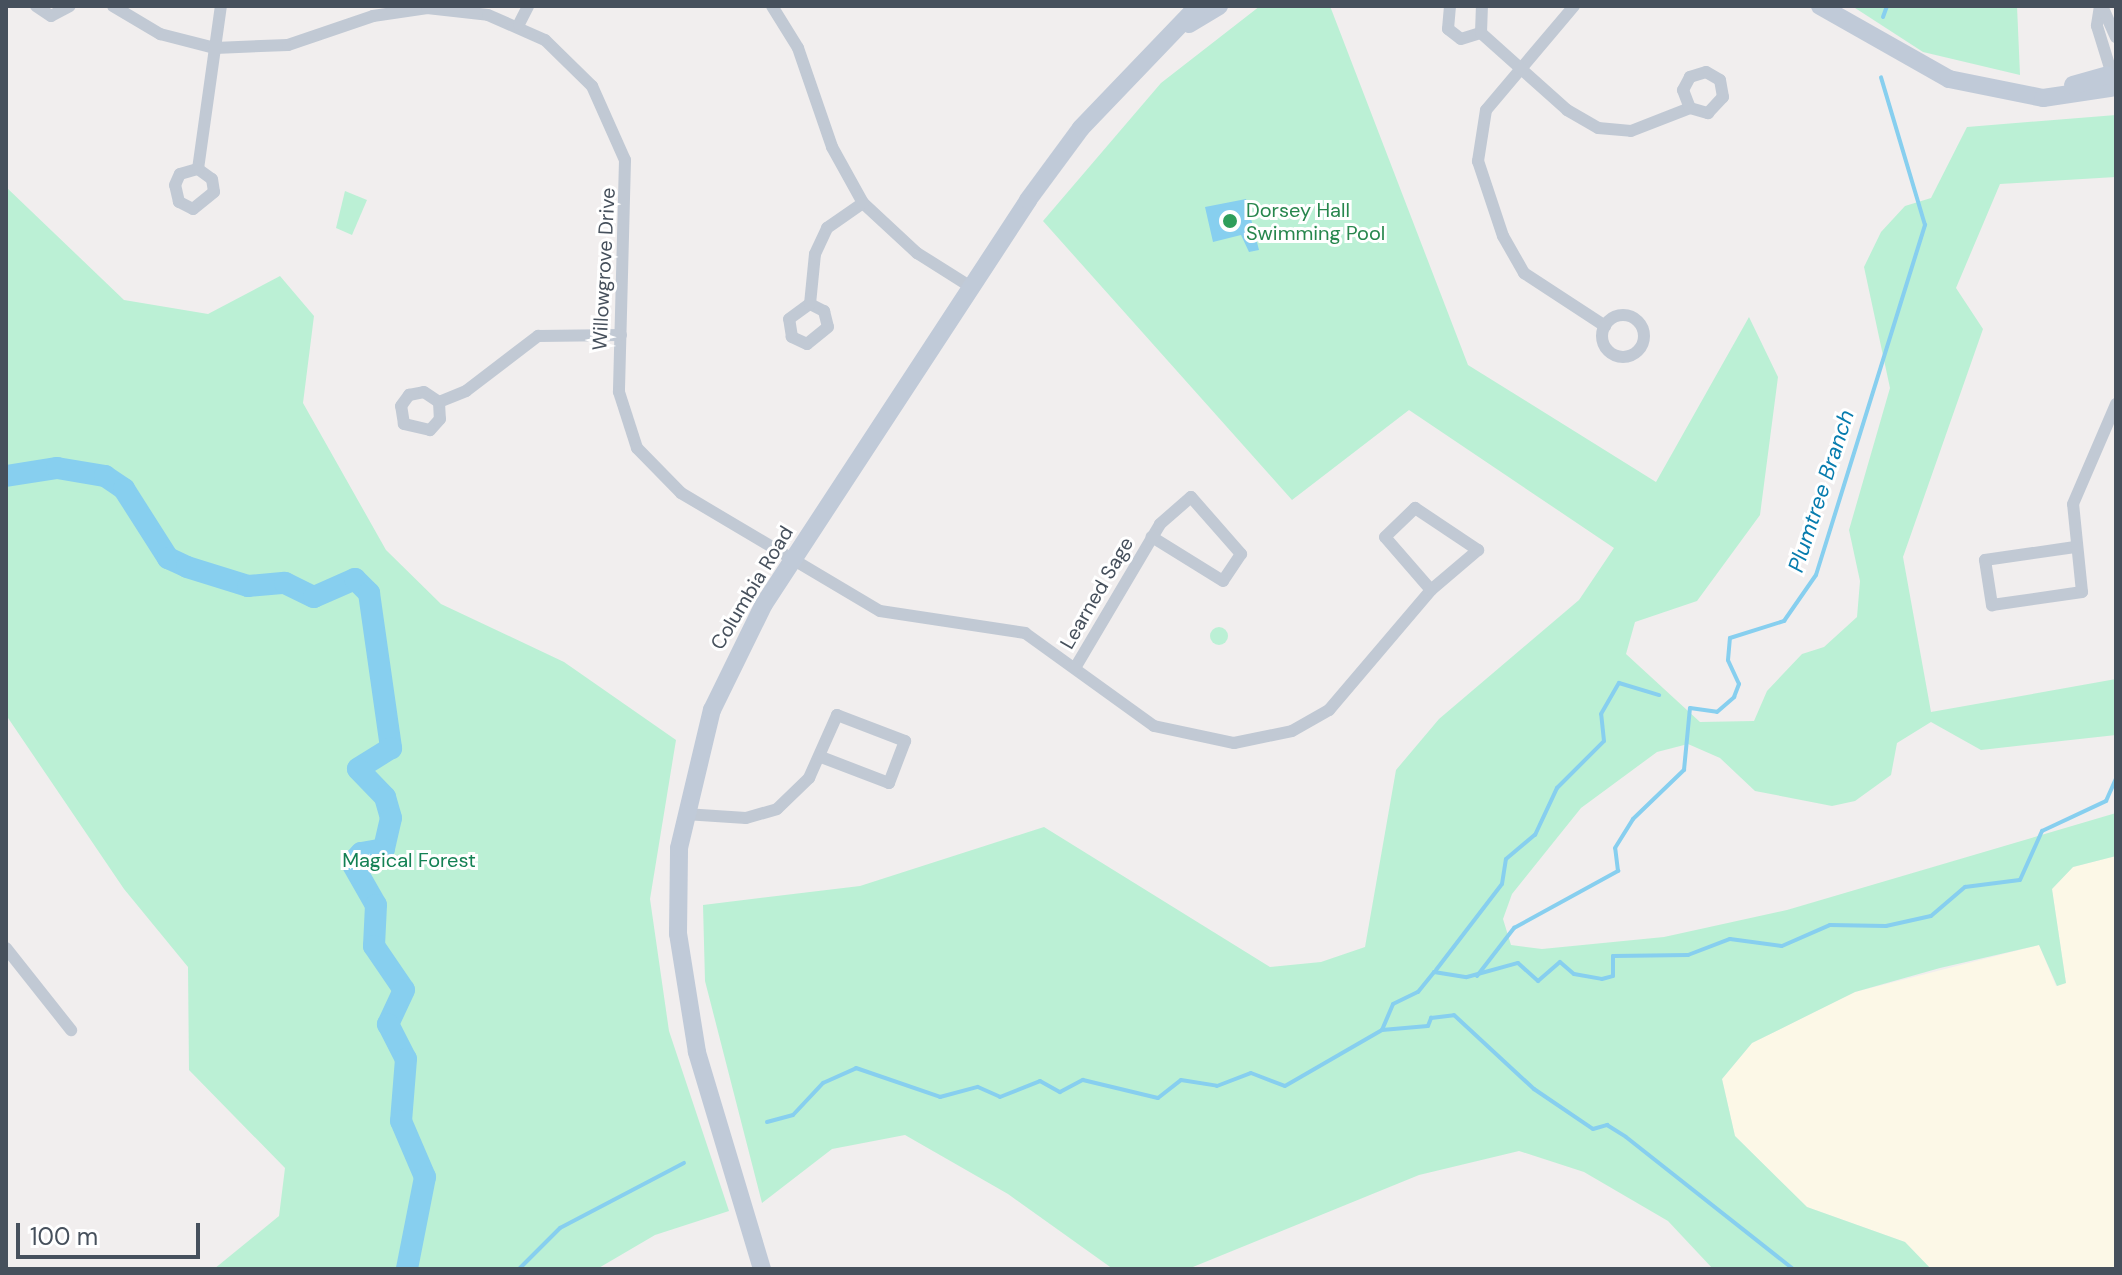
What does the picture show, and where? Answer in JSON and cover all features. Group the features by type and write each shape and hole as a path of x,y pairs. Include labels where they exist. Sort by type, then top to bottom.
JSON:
{"street":[{"path":"36,6 51,16 70,6"},
{"name":"Willowgrove Drive","path":"113,6 160,34 215,48 288,45 373,16 427,8 519,24 580,71 622,146 629,191 621,335 623,412 649,465 681,493 880,611 1013,629 1075,668 1136,716 1172,733 1213,742 1274,737 1310,723 1350,693 1431,590 1478,550 1415,508 1385,537 1431,590"},
{"path":"198,169 221,6"},
{"path":"519,24 528,6"},
{"path":"772,6 798,48 832,147 863,203 917,253 971,287"},
{"name":"Columbia Road","path":"762,1269 687,1009 677,888 685,814 728,669 794,558 971,287 1081,128 1198,6"},
{"name":"Columbia Road","path":"1176,31 1219,6"},
{"path":"1450,6 1446,20 1454,35 1481,33 1521,69 1598,128 1648,128 1690,108"},
{"path":"1481,33 1482,6"},
{"path":"1574,6 1521,69 1496,93 1480,126 1483,179 1524,273 1605,326"},
{"path":"1820,6 1922,69 2014,93 2112,78 2097,26 2101,6"},
{"path":"2101,6 2116,37"},
{"path":"810,304 819,243 863,203"},
{"path":"439,402 538,336 621,335"},
{"path":"2075,547 1985,560 1992,605 2082,592 2075,547 2076,488 2116,404"},
{"name":"Learned Sage","path":"1075,668 1152,537 1191,497 1241,554 1223,581 1152,537"},
{"path":"685,814 746,818 777,809 821,757 837,715 905,741 889,783 821,757"},
{"path":"8,954 71,1030"}],"shaded area":[{"path":"2116,856 2116,1269 1931,1269 1905,1242 1807,1207 1735,1136 1722,1079 1752,1043 1855,992 2039,945 2056,986 2066,983 2052,889 2073,867"}],"green space":[{"path":"1260,6 1330,6 1468,365 1656,482 1749,317 1778,377 1760,515 1697,601 1635,622 1626,654 1700,722 1754,721 1767,691 1802,654 1824,647 1857,617 1860,581 1849,530 1890,388 1864,267 1881,232 1905,206 1931,198 1967,127 2116,115 2116,177 2000,184 1956,288 1983,329 1903,557 1931,712 2116,679 2116,735 1981,750 1931,722 1897,743 1891,775 1855,801 1832,806 1755,791 1720,758 1688,744 1657,752 1581,808 1512,894 1503,919 1511,945 1542,949 1664,937 1787,910 2116,813 2116,856 2073,867 2052,889 2066,983 2057,986 2039,945 1940,968 1855,992 1752,1043 1722,1079 1735,1136 1807,1207 1905,1242 1931,1269 1713,1269 1668,1221 1584,1172 1519,1151 1419,1175 1188,1269 1113,1269 1008,1194 905,1135 832,1149 762,1203 705,981 703,905 860,886 1044,827 1270,967 1321,962 1365,947 1396,770 1439,719 1579,600 1614,548 1409,410 1292,500 1043,221 1161,83"},
{"path":"1852,6 2017,6 2020,75 1923,52"},
{"name":"Magical Forest","path":"6,187 124,300 208,314 280,276 314,316 303,403 386,550 441,604 564,662 676,740 650,899 669,1031 729,1211 655,1235 597,1269 214,1269 279,1216 285,1168 189,1070 188,967 124,889 6,715"},
{"path":"345,191 367,200 352,235 336,228"},
{"path":"1215,627 1223,627 1228,636 1226,643 1215,645 1210,640 1210,632"}],"water":[{"name":"Dorsey Hall Swimming Pool","path":"1246,199 1259,250 1249,252 1241,235 1213,242 1205,207"}],"waterway":[{"name":"Plumtree Branch","path":"1883,17 1887,6"},
{"name":"Plumtree Branch","path":"1477,976 1514,928 1618,871 1615,848 1633,819 1684,770 1690,708 1717,712 1734,697 1739,684 1728,660 1730,638 1784,621 1816,575 1925,225 1881,77"},
{"path":"6,476 57,468 105,476 124,489 168,558 187,567 248,586 285,583 314,597 355,579 369,593 391,748 358,769 385,797 391,818 384,849 361,853 352,863 376,905 374,946 404,990 388,1024 406,1059 401,1121 425,1177 407,1269"},
{"name":"Plumtree Branch","path":"1436,970 1502,884 1506,859 1535,835 1557,788 1604,741 1601,714 1619,683 1659,695"},
{"path":"767,1122 793,1115 823,1083 856,1068 940,1097 978,1087 1000,1097 1040,1081 1060,1092 1083,1080 1158,1098 1181,1080 1217,1086 1251,1073 1285,1086 1382,1030 1393,1004 1418,992 1434,972 1467,977 1518,963 1538,981 1560,962 1574,974 1602,979 1613,976 1613,956 1688,955 1730,939 1782,946 1830,925 1886,926 1931,916 1965,887 2020,880 2042,831 2106,801 2116,779"},
{"path":"1382,1030 1428,1026 1431,1018 1454,1015 1534,1089 1593,1129 1607,1125 1626,1137 1793,1269"},
{"path":"519,1269 560,1228 684,1163"}],"place":[{"name":"Dorsey Hall Swimming Pool","path":"1230,221"}]}
